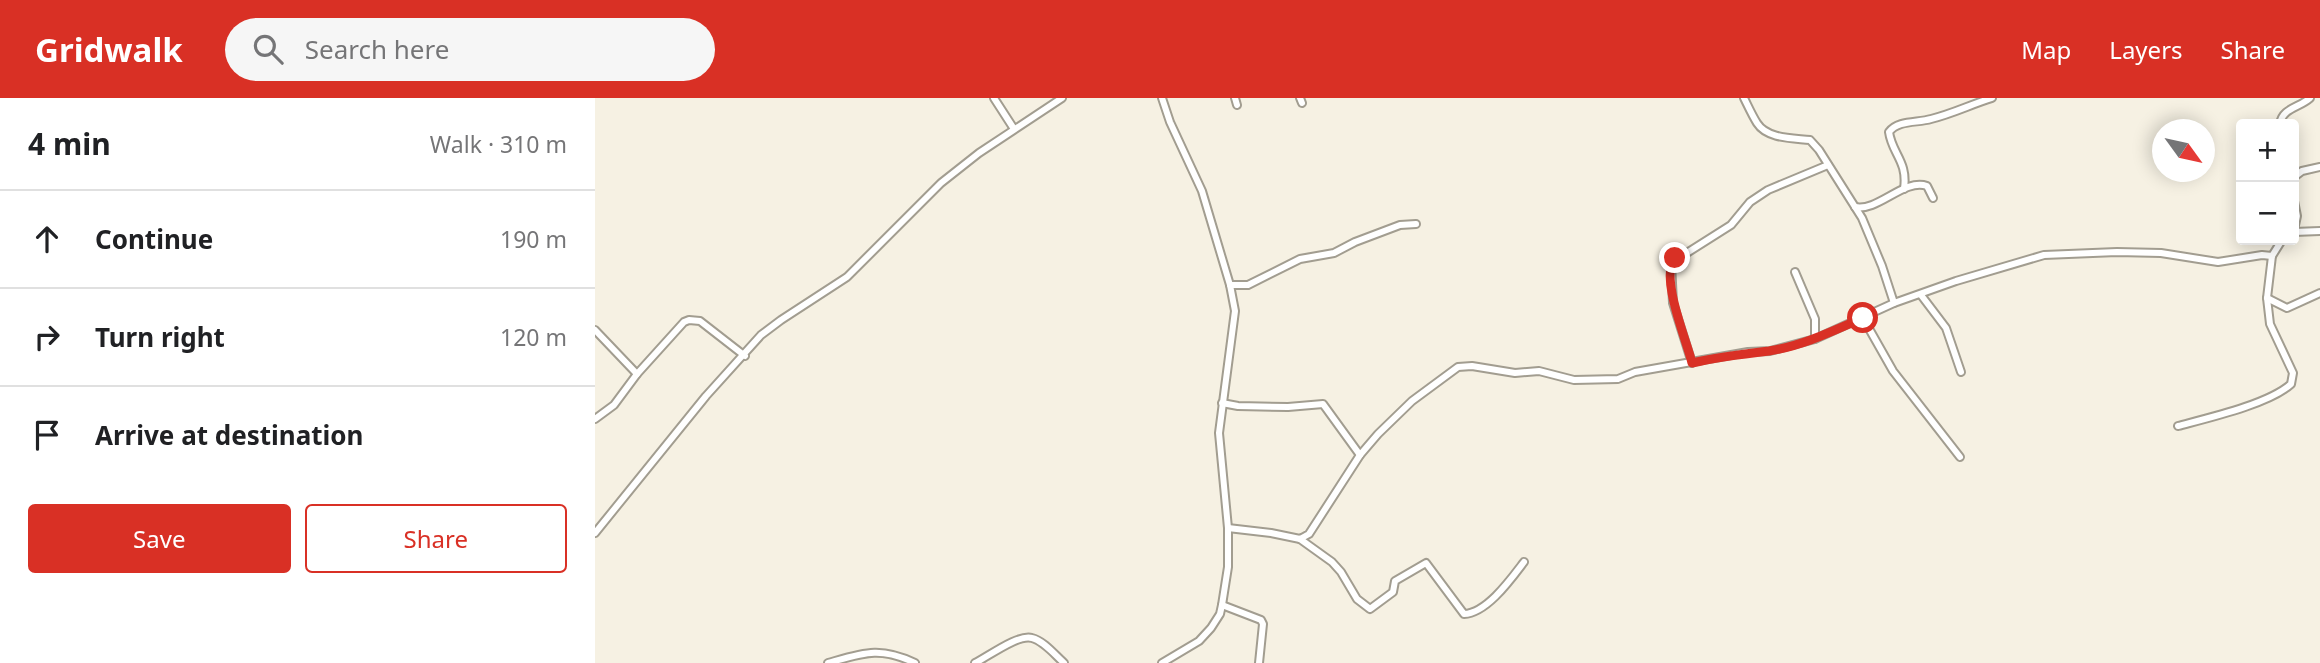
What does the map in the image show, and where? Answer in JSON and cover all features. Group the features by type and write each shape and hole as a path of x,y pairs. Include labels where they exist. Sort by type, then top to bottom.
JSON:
{"street":[{"path":"994,98 1014,129"},
{"path":"595,533 706,396 745,356 761,335 847,277 941,183 979,153 1062,98"},
{"path":"1162,98 1170,122 1202,191 1235,311 1219,433 1228,528 1228,567 1222,605 1212,628 1199,641 1162,663"},
{"path":"1744,98 1757,124 1766,132 1786,138 1810,140 1862,218 1894,303"},
{"path":"1905,189 1903,166 1890,140 1889,132 1892,128 1909,122 1930,120 1992,98"},
{"path":"2282,119 2285,112 2309,98"},
{"path":"1692,363 1673,303 1671,262 1731,225 1750,202 1768,190 1828,165"},
{"path":"2299,173 2320,167"},
{"path":"1855,207 1864,209 1905,189 1924,185 1933,198"},
{"path":"1862,218 1864,209"},
{"path":"1230,285 1248,285 1300,259 1334,253 1400,225 1416,223"},
{"path":"2299,231 2320,230"},
{"path":"2178,426 2251,403 2291,384 2293,373 2270,324 2267,298 2272,256 2279,245"},
{"path":"1300,539 1309,534 1319,520 1360,455 1412,401 1458,367 1472,366 1515,373 1539,371 1574,380 1618,379 1635,372 1748,352 1770,351 1815,339 1894,303 2044,255 2161,253 2218,262 2272,256"},
{"path":"1795,272 1815,319 1815,339"},
{"path":"2267,298 2287,308 2320,293"},
{"path":"1921,295 1946,328 1961,372"},
{"path":"1863,318 1893,371 1960,457"},
{"path":"595,419 614,405 637,374 689,320 700,321 745,356"},
{"path":"595,330 637,374"},
{"path":"1222,403 1289,407 1323,404 1360,455"},
{"path":"1228,528 1300,539 1332,562 1357,599 1370,610 1394,592 1395,581 1426,563 1457,607 1464,614 1469,614 1490,600 1524,562"},
{"path":"1222,605 1261,620 1263,624 1259,663"},
{"path":"975,663 1021,638 1031,637 1064,663"},
{"path":"828,663 857,654 878,653 895,654 915,663"},
{"path":"878,653 879,663"}],"route":[{"path":"1675,258 1670,269 1673,303 1692,363 1721,356 1770,351 1815,339 1863,318"}]}
